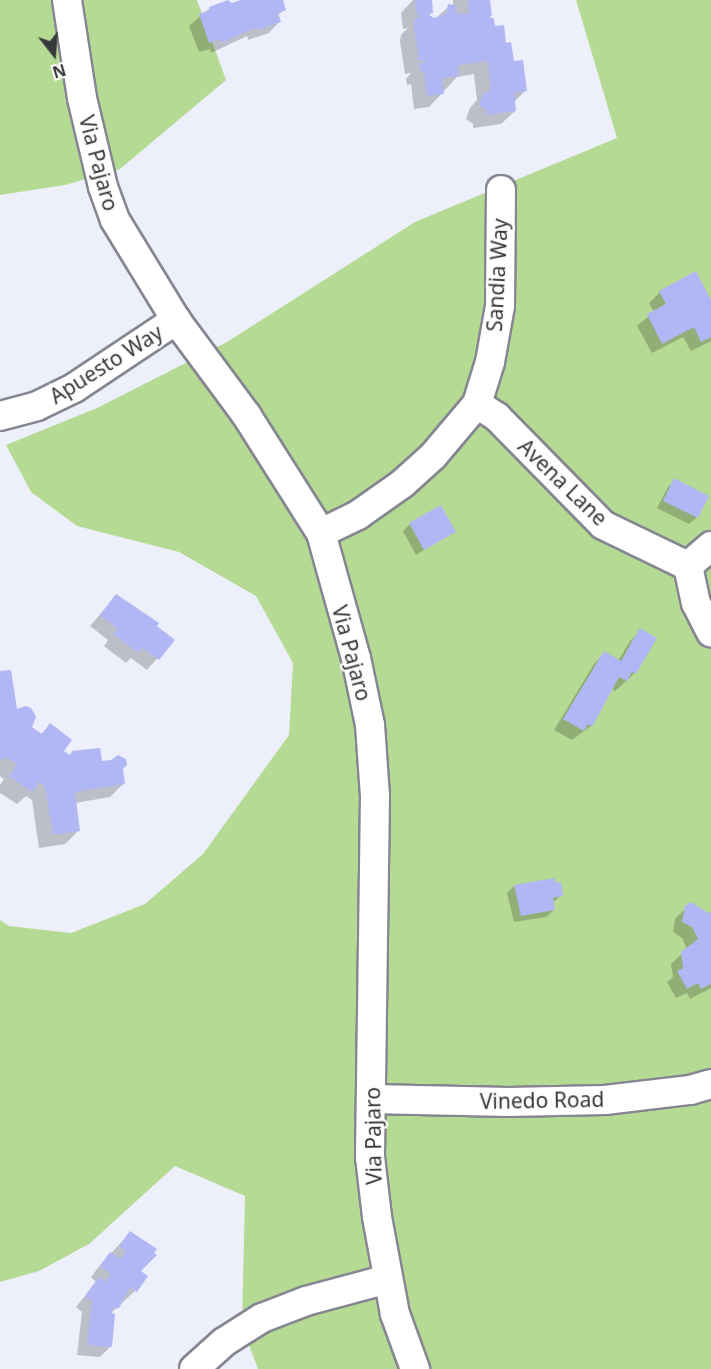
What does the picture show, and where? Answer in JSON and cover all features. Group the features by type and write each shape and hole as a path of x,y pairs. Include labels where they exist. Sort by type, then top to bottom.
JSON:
{"street":[{"name":"Via Pajaro","path":"67,0 82,98 103,187 115,220 176,320 247,416 321,533 356,658 370,726 375,796 370,1157 377,1217 395,1314 415,1369"},
{"name":"Sandia Way","path":"321,533 358,515 402,484 433,456 477,404 490,362 500,306 501,190"},
{"name":"Apuesto Way","path":"0,416 37,406 74,388 176,320"},
{"name":"Avena Lane","path":"477,404 497,417 603,525 688,566"},
{"path":"711,546 688,566 696,603 711,632"},
{"name":"Vinedo Road","path":"371,1099 509,1102 605,1100 690,1090 711,1084"},
{"path":"194,1369 225,1342 270,1314 306,1301 388,1280"}],"green space":[{"path":"0,0 197,0 226,80 120,169 65,185 0,195"},
{"path":"576,0 711,0 711,1369 258,1369 242,1326 245,1196 175,1166 89,1244 39,1271 0,1282 0,920 9,926 71,933 145,904 203,854 289,735 293,663 256,596 179,552 77,526 31,492 6,445 97,408 227,342 415,222 617,138"}],"building":[{"path":"228,0 232,3 241,0 283,0 286,10 278,13 281,22 259,30 258,27 221,43 220,39 209,43 199,14 210,10 209,7"},
{"path":"415,0 432,0 433,13 428,14 434,18 446,14 448,4 455,5 457,14 469,13 468,0 490,0 492,16 489,16 494,19 495,26 504,25 506,43 511,42 514,61 523,60 527,91 514,93 516,111 487,115 486,110 479,105 484,92 491,91 488,61 458,65 459,76 442,78 444,94 427,96 424,71 420,72 419,63 425,63 425,60 419,61 414,26 414,20 421,15 417,16"},
{"path":"696,271 711,300 711,337 701,342 694,327 662,344 647,314 666,304 659,291"},
{"path":"674,478 709,496 698,518 663,501"},
{"path":"441,505 456,532 424,550 409,523"},
{"path":"116,594 159,623 157,626 175,640 159,660 142,648 138,653 113,634 118,629 100,615"},
{"path":"640,628 657,638 636,674 632,672 627,681 619,677 592,727 588,724 584,731 563,719 604,651 621,661"},
{"path":"11,670 17,709 26,706 31,708 36,717 32,727 42,734 50,723 72,740 64,751 70,755 72,751 100,748 102,761 111,760 118,755 126,759 127,765 123,769 125,784 75,792 80,831 53,835 45,786 39,782 32,792 9,776 17,764 6,757 0,761 0,671"},
{"path":"555,878 556,883 561,882 563,896 553,898 555,910 521,916 514,885"},
{"path":"691,902 708,913 711,912 711,984 701,989 698,983 687,989 677,971 683,968 681,952 698,939 692,927 682,922 685,906"},
{"path":"130,1231 157,1249 154,1253 157,1255 141,1271 148,1276 137,1292 130,1287 119,1308 112,1309 112,1313 115,1314 112,1347 87,1345 92,1301 85,1296 99,1277 105,1282 111,1274 100,1266 110,1252 120,1259 126,1251 119,1246"}]}
